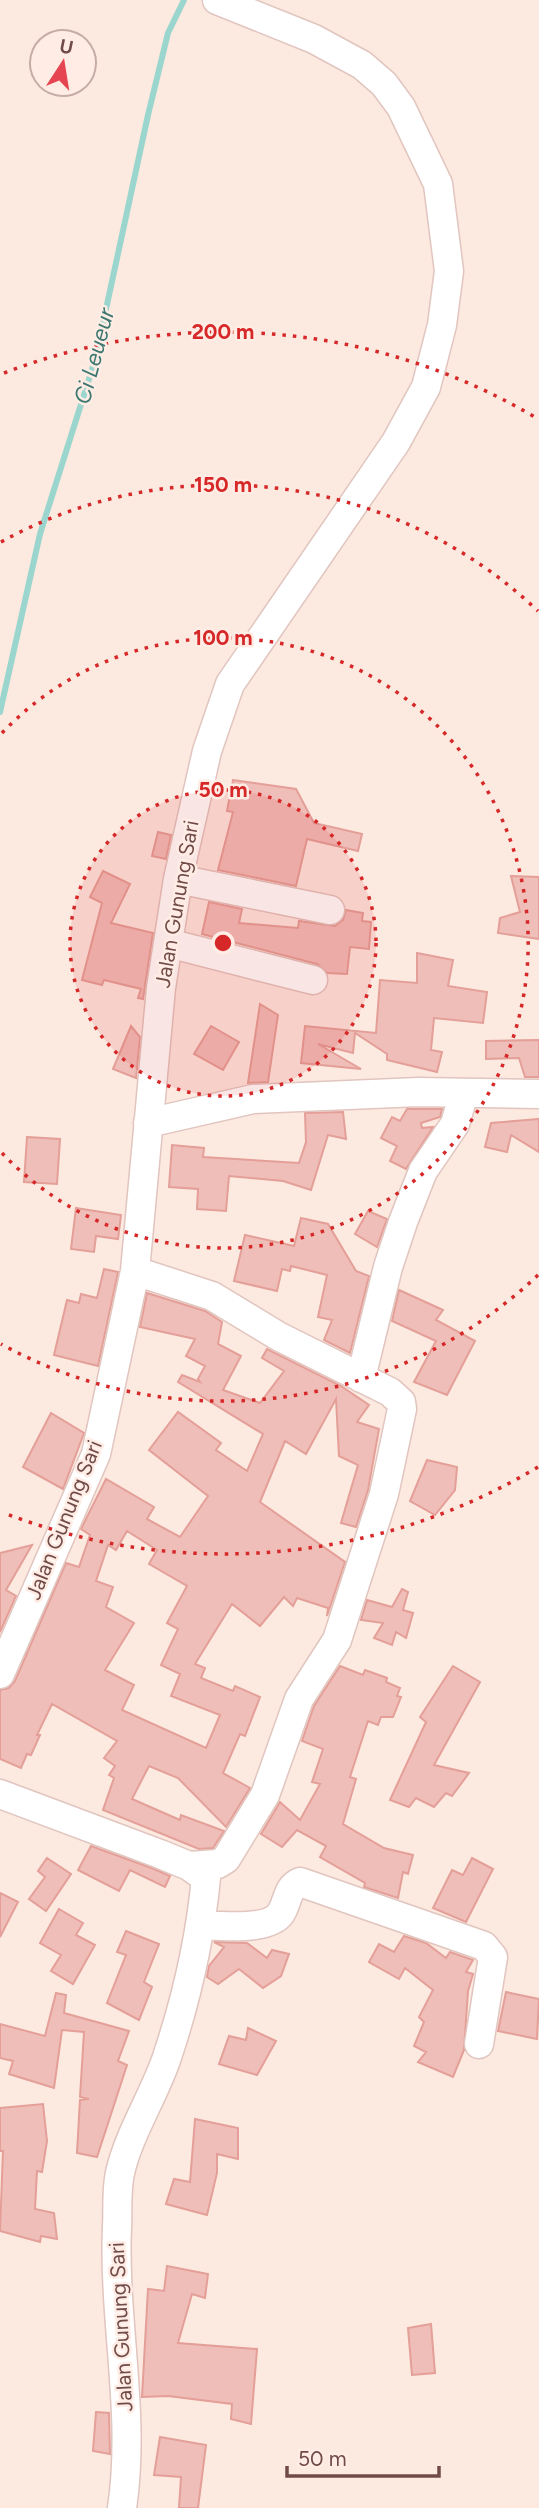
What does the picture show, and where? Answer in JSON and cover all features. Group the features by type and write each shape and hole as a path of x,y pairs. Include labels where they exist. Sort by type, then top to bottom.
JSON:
{"street":[{"name":"Jalan Gunung Sari","path":"0,1674 96,1454 135,1271 168,943 178,879 207,751 230,684 396,442 426,387 442,325 450,271 438,184 401,107 384,84 362,65 314,40 220,1"},
{"path":"178,879 330,910"},
{"path":"168,943 313,980"},
{"path":"148,1123 253,1099 419,1092 539,1094"},
{"path":"361,1378 388,1267 403,1222 423,1171 454,1124 464,1093"},
{"path":"0,1794 189,1866 218,1864 226,1859 242,1838 265,1795 299,1699 337,1640 384,1494 402,1409 396,1396 278,1336 212,1296 135,1271"},
{"name":"Jalan Gunung Sari","path":"122,2508 126,2440 125,2373 117,2319 115,2268 119,2174 166,2060 202,1925 206,1878 189,1866"},
{"path":"202,1925 236,1927 272,1920 281,1914 291,1889 300,1882 484,1945 493,1957 479,2044"}],"building":[{"path":"233,780 296,789 314,823 362,834 358,851 307,839 296,886 218,870 233,812 227,811"},
{"path":"158,832 171,835 166,859 152,856"},
{"path":"103,871 130,884 111,923 153,933 143,999 138,998 141,989 104,980 102,985 82,980 102,903 90,897"},
{"path":"511,876 539,877 539,939 498,933 500,918 520,912"},
{"path":"209,902 242,909 239,923 298,928 299,921 335,926 343,920 346,910 363,913 362,921 371,922 369,949 350,947 347,974 327,973 317,964 202,934"},
{"path":"417,953 453,960 448,986 487,992 483,1023 434,1018 431,1050 442,1052 437,1072 387,1060 387,1054 355,1033 353,1053 318,1044 361,1069 301,1063 305,1026 376,1033 380,980 417,983"},
{"path":"260,1004 278,1015 268,1082 248,1083"},
{"path":"131,1026 140,1037 136,1078 113,1069"},
{"path":"211,1026 239,1042 223,1070 194,1054"},
{"path":"539,1040 539,1077 525,1077 519,1058 486,1059 486,1041"},
{"path":"407,1109 442,1109 440,1117 421,1123 422,1128 433,1127 406,1169 390,1161 397,1146 381,1138 392,1117 400,1121"},
{"path":"343,1112 346,1139 328,1135 311,1190 283,1181 229,1176 226,1211 197,1209 198,1189 169,1187 172,1145 204,1148 203,1157 299,1163 306,1142 305,1113"},
{"path":"539,1119 539,1152 511,1135 507,1152 485,1147 491,1123"},
{"path":"27,1137 60,1139 57,1184 24,1182"},
{"path":"76,1208 121,1215 118,1239 96,1236 94,1252 71,1249"},
{"path":"368,1211 387,1219 377,1247 355,1234"},
{"path":"301,1218 328,1224 356,1271 369,1276 350,1353 324,1340 332,1320 318,1317 327,1275 291,1266 290,1271 282,1269 277,1291 234,1281 245,1235 294,1246"},
{"path":"104,1269 118,1272 98,1366 54,1355 67,1300 79,1303 81,1294 97,1298"},
{"path":"399,1290 443,1310 436,1320 475,1341 447,1395 414,1382 436,1341 392,1321"},
{"path":"147,1293 205,1311 222,1322 218,1344 241,1356 223,1390 260,1403 284,1371 262,1358 267,1349 341,1386 369,1405 357,1422 379,1429 368,1490 356,1527 341,1523 358,1465 339,1456 336,1399 306,1454 285,1441 260,1502 345,1562 327,1616 328,1608 297,1598 293,1606 284,1597 260,1626 232,1604 195,1664 205,1668 201,1678 233,1691 235,1686 260,1697 245,1736 240,1734 223,1773 250,1788 226,1827 178,1778 149,1766 132,1799 180,1820 181,1815 224,1831 213,1848 199,1849 103,1810 114,1778 109,1775 115,1766 104,1758 117,1741 52,1704 31,1755 27,1754 21,1768 0,1759 0,1690 9,1688 15,1681 66,1563 79,1567 90,1535 81,1529 106,1479 154,1507 147,1519 180,1537 208,1496 149,1450 178,1412 221,1443 216,1450 247,1471 263,1434 178,1382 182,1375 200,1382 198,1379 205,1366 186,1356 195,1339 140,1327","holes":["127,1531 157,1550 149,1564 187,1586 167,1623 178,1629 161,1665 180,1674 171,1696 220,1715 206,1748 122,1710 134,1685 105,1670 134,1623 106,1607 113,1587 96,1581 108,1545 116,1550"]},
{"path":"51,1413 84,1433 63,1489 23,1467"},
{"path":"427,1460 457,1467 455,1490 435,1515 410,1501"},
{"path":"32,1545 6,1590 16,1596 0,1632 0,1553"},
{"path":"402,1589 408,1592 403,1610 413,1613 406,1638 396,1632 392,1645 374,1638 383,1623 361,1620 367,1600 392,1607"},
{"path":"340,1666 363,1675 365,1670 387,1678 386,1682 400,1688 397,1696 401,1697 393,1717 381,1717 378,1725 368,1721 350,1777 356,1779 343,1824 384,1848 413,1855 408,1874 403,1872 398,1898 364,1887 365,1883 320,1857 326,1846 297,1830 282,1847 261,1834 280,1802 300,1820 320,1784 312,1782 323,1749 302,1741 314,1706"},
{"path":"453,1666 480,1682 434,1765 469,1773 452,1796 446,1793 434,1807 416,1798 409,1807 390,1800 426,1722 420,1717"},
{"path":"91,1846 170,1876 165,1887 130,1870 119,1891 78,1870"},
{"path":"47,1858 71,1874 46,1911 29,1899 45,1877 38,1871"},
{"path":"472,1858 493,1869 466,1922 433,1908 452,1870 463,1875"},
{"path":"0,1893 18,1902 0,1937"},
{"path":"59,1909 83,1923 76,1935 95,1945 73,1984 51,1971 61,1955 40,1943"},
{"path":"126,1931 159,1944 144,1982 152,1987 139,2020 107,2003 126,1955 117,1952"},
{"path":"404,1936 426,1943 446,1958 450,1952 473,1960 466,1972 473,1974 468,1991 464,2050 453,2077 418,2062 426,2052 414,2046 424,2022 419,2017 433,1990 405,1968 399,1979 369,1962 379,1944 394,1952"},
{"path":"214,1942 247,1943 267,1958 272,1950 289,1954 281,1976 263,1988 239,1969 218,1984 207,1977 209,1966 224,1947"},
{"path":"506,1992 539,1999 537,2039 498,2031"},
{"path":"56,1993 66,1995 64,2013 129,2031 118,2061 127,2065 97,2157 77,2153 80,2100 89,2099 80,2097 84,2032 62,2030 54,2088 9,2074 13,2061 0,2058 0,2024 45,2036"},
{"path":"248,2028 276,2041 257,2075 219,2064 229,2036 246,2040"},
{"path":"43,2104 47,2141 42,2172 37,2171 35,2209 54,2213 57,2239 41,2236 40,2242 0,2231 3,2151 0,2151 0,2108"},
{"path":"195,2119 238,2128 238,2159 217,2154 217,2173 207,2215 166,2204 174,2179 190,2182"},
{"path":"167,2266 208,2274 205,2298 192,2294 178,2343 257,2349 251,2424 231,2419 232,2404 168,2396 142,2397 148,2289 164,2291"},
{"path":"431,2324 435,2373 412,2375 408,2328"},
{"path":"96,2412 109,2413 110,2454 93,2451"},
{"path":"160,2437 206,2445 198,2508 179,2508 181,2477 154,2475"}],"waterway":[{"name":"Ci Leueur","path":"0,712 40,534 95,360 168,33 184,0"}]}
